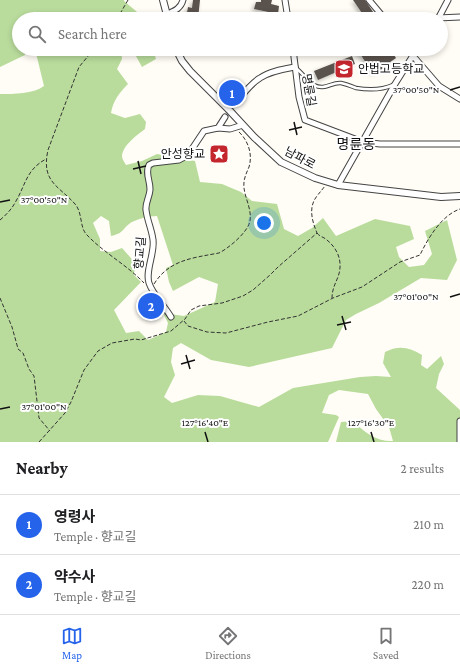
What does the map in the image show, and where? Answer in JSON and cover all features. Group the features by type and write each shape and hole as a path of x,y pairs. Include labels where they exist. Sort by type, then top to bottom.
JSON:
{"street":[{"path":"163,0 167,12"},
{"path":"174,12 181,6 183,0"},
{"path":"285,0 287,12"},
{"path":"369,0 379,12"},
{"path":"442,12 448,0"},
{"path":"448,18 460,17"},
{"name":"남파로","path":"180,56 190,71 281,162 315,178 338,186 441,197 460,196"},
{"name":"명륜길","path":"294,56 305,120 363,142 380,144 460,144"},
{"path":"338,186 412,56"},
{"path":"414,56 439,86 460,99"},
{"path":"236,103 246,90 260,78 280,70 295,67"},
{"path":"225,117 218,128 230,129 243,125"},
{"name":"향교길","path":"152,288 149,282 149,272 154,242 146,211 146,204 150,190 147,173 149,165 153,163 178,160 188,155 204,131 218,128"},
{"path":"152,288 171,317"},
{"path":"460,420 460,442"}],"lane":[{"path":"295,67 315,85 326,88 334,84 341,83 358,88 380,89 395,84"}],"path":[{"path":"121,12 128,0"},
{"path":"88,56 79,67 51,143 47,158 47,169 51,181 78,208 86,234 145,284 152,288 159,276 177,262 219,253 224,250 234,243 246,230 250,223 249,208 244,186 246,173 249,168 249,147 242,135 234,128"},
{"path":"0,220 15,203 22,186 35,166 47,158"},
{"path":"327,182 322,191 316,197 312,211 317,233 321,238 326,239 333,247 341,262 340,270 332,292 332,299"},
{"path":"183,321 188,326 207,332 226,333 298,316 332,299 358,289 400,262 420,255 425,244 446,216 460,208"},
{"path":"39,442 65,413 84,370 98,351 112,343 135,339 141,340 171,331 183,321 191,310 199,306 222,304 236,299 253,290 317,233"},
{"path":"0,298 12,326 18,349 23,353 29,369 34,376 39,418 50,431"}],"green space":[{"path":"0,0 124,0 137,12 12,12 12,56 23,56 0,67"},
{"path":"37,56 122,56 122,59 117,69 128,84 117,97 111,113 125,118 140,114 146,122 145,129 131,141 123,152 122,157 126,165 142,161 157,154 195,161 200,182 222,184 241,192 252,201 277,204 284,229 298,236 312,228 323,218 336,236 375,219 410,226 414,239 396,247 399,257 409,267 424,265 432,254 425,231 447,220 457,260 447,280 421,278 379,303 356,314 346,320 332,348 249,367 211,360 181,343 173,348 171,362 175,375 164,397 172,403 198,395 220,396 259,407 293,388 360,377 391,377 383,363 385,352 395,348 404,348 413,350 422,355 421,365 427,369 441,356 444,364 439,374 436,388 460,410 460,428 457,432 458,442 336,442 341,422 353,421 371,436 382,440 393,441 389,427 376,409 368,394 339,390 329,395 322,413 336,415 339,417 328,442 0,442 0,94 17,94 40,89 44,86","holes":["101,216 109,221 111,236 121,232 129,224 141,218 157,216 173,265 166,268 169,282 173,291 199,277 218,284 215,302 184,316 163,313 168,323 166,332 148,340 139,331 126,333 114,310 141,282 134,275 134,272 138,266 122,248 111,252 100,251 100,239 93,223"]},
{"path":"136,56 155,56 156,59 142,67"}],"building":[{"path":"193,0 200,0 199,12 187,12 188,7 192,8"},
{"path":"261,0 272,0 271,4 279,6 278,12 268,12 254,9 256,2 261,2"},
{"path":"353,0 365,0 373,12 361,12"},
{"path":"352,56 355,64 318,80 314,71"},
{"path":"362,56 395,56 396,58 383,67 383,69 372,73"}],"tunnel":[{"path":"225,117 236,103"}],"place":[{"name":"안법고등학교","path":"344,69"},
{"name":"영령사","path":"232,93"},
{"name":"안성향교","path":"219,154"},
{"name":"약수사","path":"151,306"}],"district":[{"name":"명륜동","path":"356,144"}]}
